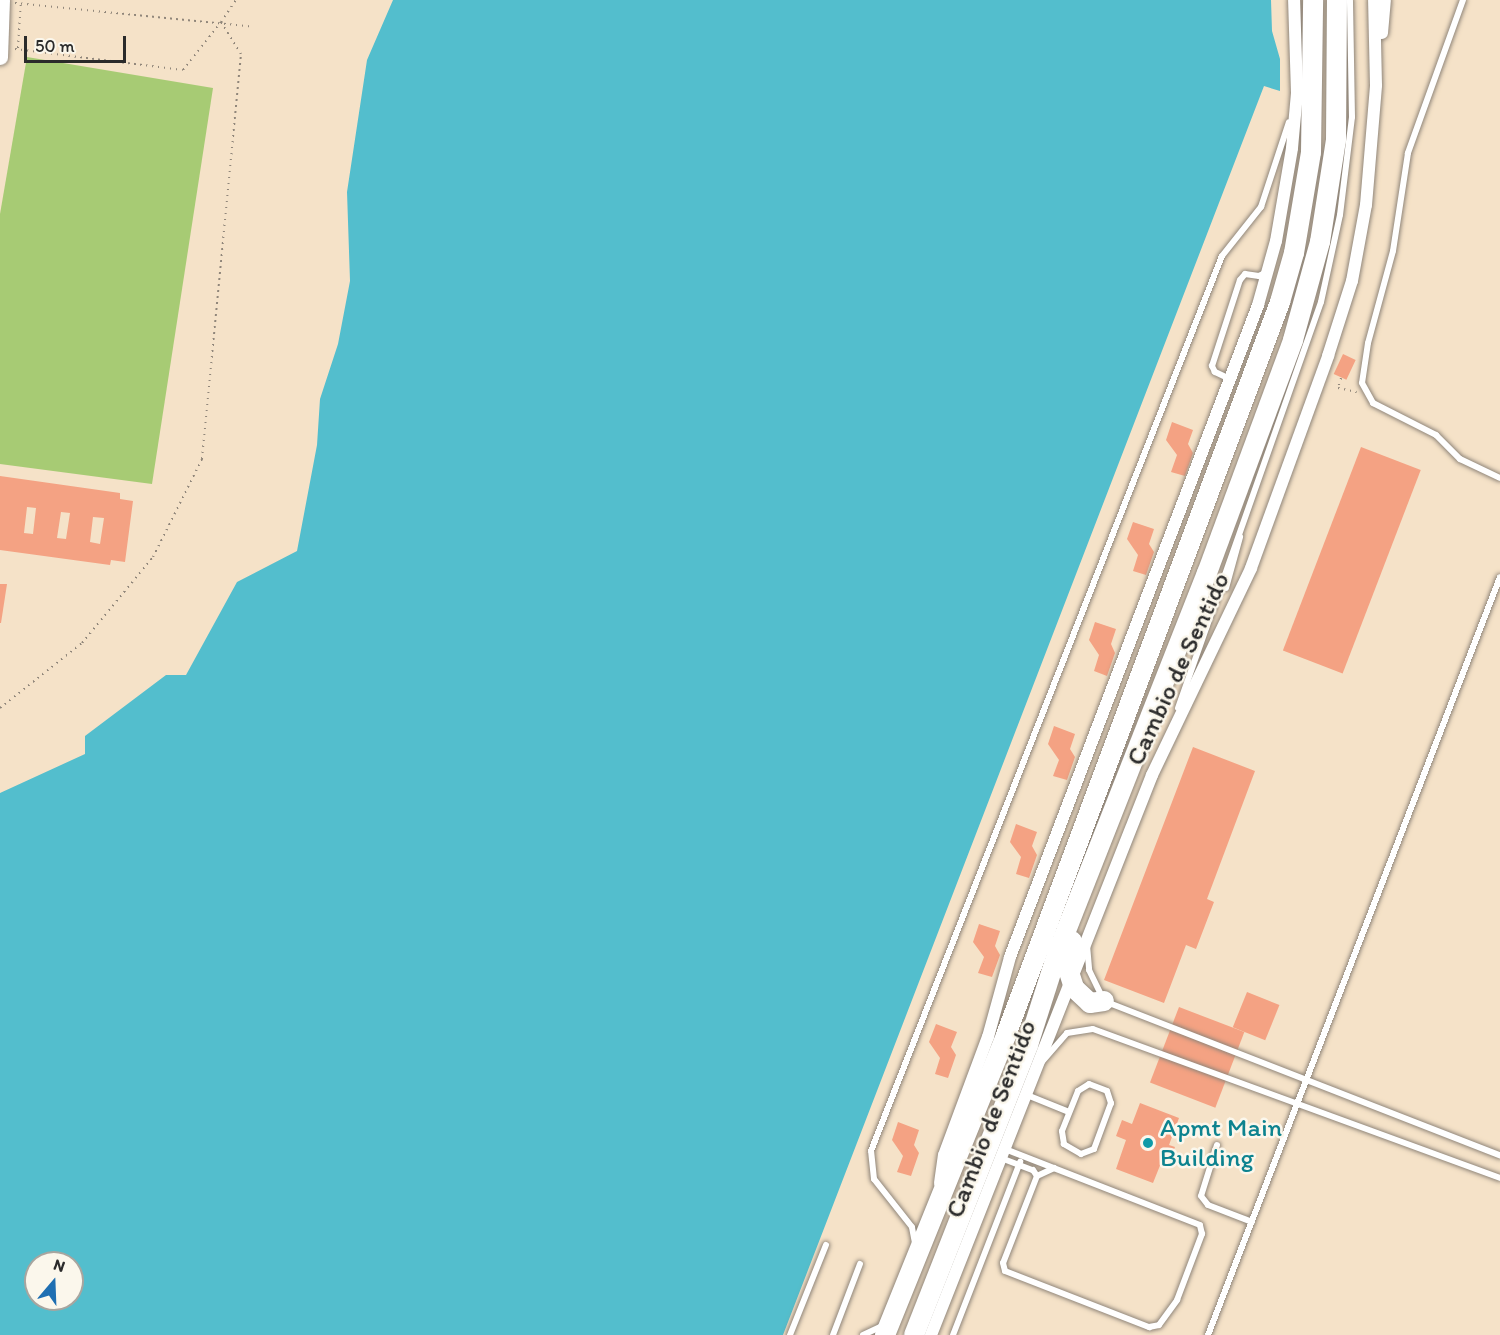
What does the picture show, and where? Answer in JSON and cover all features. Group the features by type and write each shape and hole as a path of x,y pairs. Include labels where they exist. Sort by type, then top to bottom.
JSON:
{"main road":[{"path":"887,1329 938,1198 1006,1035 1246,400 1294,253 1311,152 1313,0"},
{"path":"914,1335 1028,1045 1058,951 1207,573 1293,340 1320,242 1336,140 1337,0"},
{"path":"1104,1001 1090,1003 1070,978 1068,954 1103,863 1108,823"}],"street":[{"name":"Cambio de Sentido","path":"938,1198 944,1155 988,1037 1010,957 1232,381 1268,269 1292,148 1296,93 1294,0"},
{"name":"Cambio de Sentido","path":"931,1335 1040,1064 1070,978 1087,944 1172,729 1251,568 1331,345 1361,241 1376,85 1374,0"},
{"path":"1376,85 1385,0"},
{"path":"1,52 2,2"}],"lane":[{"path":"912,1266 915,1240 912,1227 874,1179 871,1151 1222,256 1262,207 1282,150 1306,49 1304,0"},
{"path":"1172,729 1206,629 1227,576 1239,527 1321,302 1340,214 1352,117 1350,0"},
{"path":"1463,0 1408,153 1393,251 1362,372 1366,394 1373,404 1436,435 1460,459 1500,478"},
{"path":"1232,381 1213,369 1216,353 1241,277 1248,273 1262,276 1268,269"},
{"path":"1208,1335 1500,577"},
{"path":"1087,944 1089,970 1104,1001 1500,1155"},
{"path":"1040,1064 1051,1056 1067,1033 1093,1029 1500,1178"},
{"path":"1096,1084 1110,1096 1110,1109 1098,1140 1088,1153 1074,1153 1064,1144 1062,1131 1069,1112 1083,1087 1096,1084"},
{"path":"1027,1095 1069,1112"},
{"path":"1217,1145 1201,1196 1208,1205 1252,1222"},
{"path":"1003,1154 1022,1156 1054,1168 1200,1225 1203,1234 1177,1300 1159,1325 1149,1327 1004,1269 1037,1176 1054,1168"},
{"path":"1003,1154 1037,1176"},
{"path":"953,1335 1022,1156"},
{"path":"790,1335 826,1245"},
{"path":"833,1335 860,1264"},
{"path":"863,1335 887,1329"}],"path":[{"path":"1,52 18,49 183,70 236,0"},
{"path":"2,2 21,2 254,27"},
{"path":"18,49 21,2"},
{"path":"0,708 82,643 153,557 202,459 241,54 221,22"},
{"path":"1341,378 1338,388 1366,394"}],"green space":[{"path":"27,57 213,88 152,484 0,464 0,214"}],"water":[{"path":"393,0 1271,0 1272,31 1280,59 1280,91 1264,86 783,1335 0,1335 0,793 85,754 85,736 166,675 186,675 237,582 297,551 317,445 320,399 338,344 350,281 347,192 367,60"}],"building":[{"path":"1343,354 1356,360 1346,380 1334,374"},
{"path":"1172,422 1193,430 1188,444 1193,453 1185,476 1171,472 1177,455 1166,440"},
{"path":"1361,447 1421,470 1343,673 1283,651"},
{"path":"0,476 120,493 120,499 133,501 125,562 111,560 110,565 0,550","holes":["27,507 36,508 33,534 24,533","61,512 70,513 66,539 57,538","93,517 104,518 100,544 90,542"]},
{"path":"1133,522 1154,529 1149,544 1154,552 1146,575 1133,571 1138,555 1127,539"},
{"path":"0,584 7,584 1,623 0,623"},
{"path":"1095,622 1116,629 1111,644 1115,653 1107,676 1094,671 1099,655 1089,640"},
{"path":"1054,726 1075,734 1070,749 1075,757 1067,780 1053,776 1059,760 1048,744"},
{"path":"1193,747 1255,771 1207,899 1214,902 1196,949 1186,945 1164,1003 1104,980"},
{"path":"1016,824 1037,832 1032,846 1037,855 1029,878 1016,874 1021,857 1010,842"},
{"path":"979,924 1000,931 995,946 1000,955 992,977 978,973 984,957 973,942"},
{"path":"1247,992 1279,1005 1265,1040 1233,1027"},
{"path":"1179,1007 1244,1032 1215,1108 1150,1083"},
{"path":"936,1024 957,1032 951,1047 956,1055 948,1078 935,1074 940,1058 929,1042"},
{"name":"Apmt Main Building","path":"1140,1103 1179,1118 1169,1145 1175,1147 1169,1161 1163,1158 1153,1183 1116,1169 1126,1140 1116,1136 1122,1120 1132,1124"},
{"path":"898,1122 919,1130 914,1145 919,1153 911,1176 897,1172 903,1156 892,1140"}],"place":[{"name":"Apmt Main Building","path":"1148,1143"}]}
